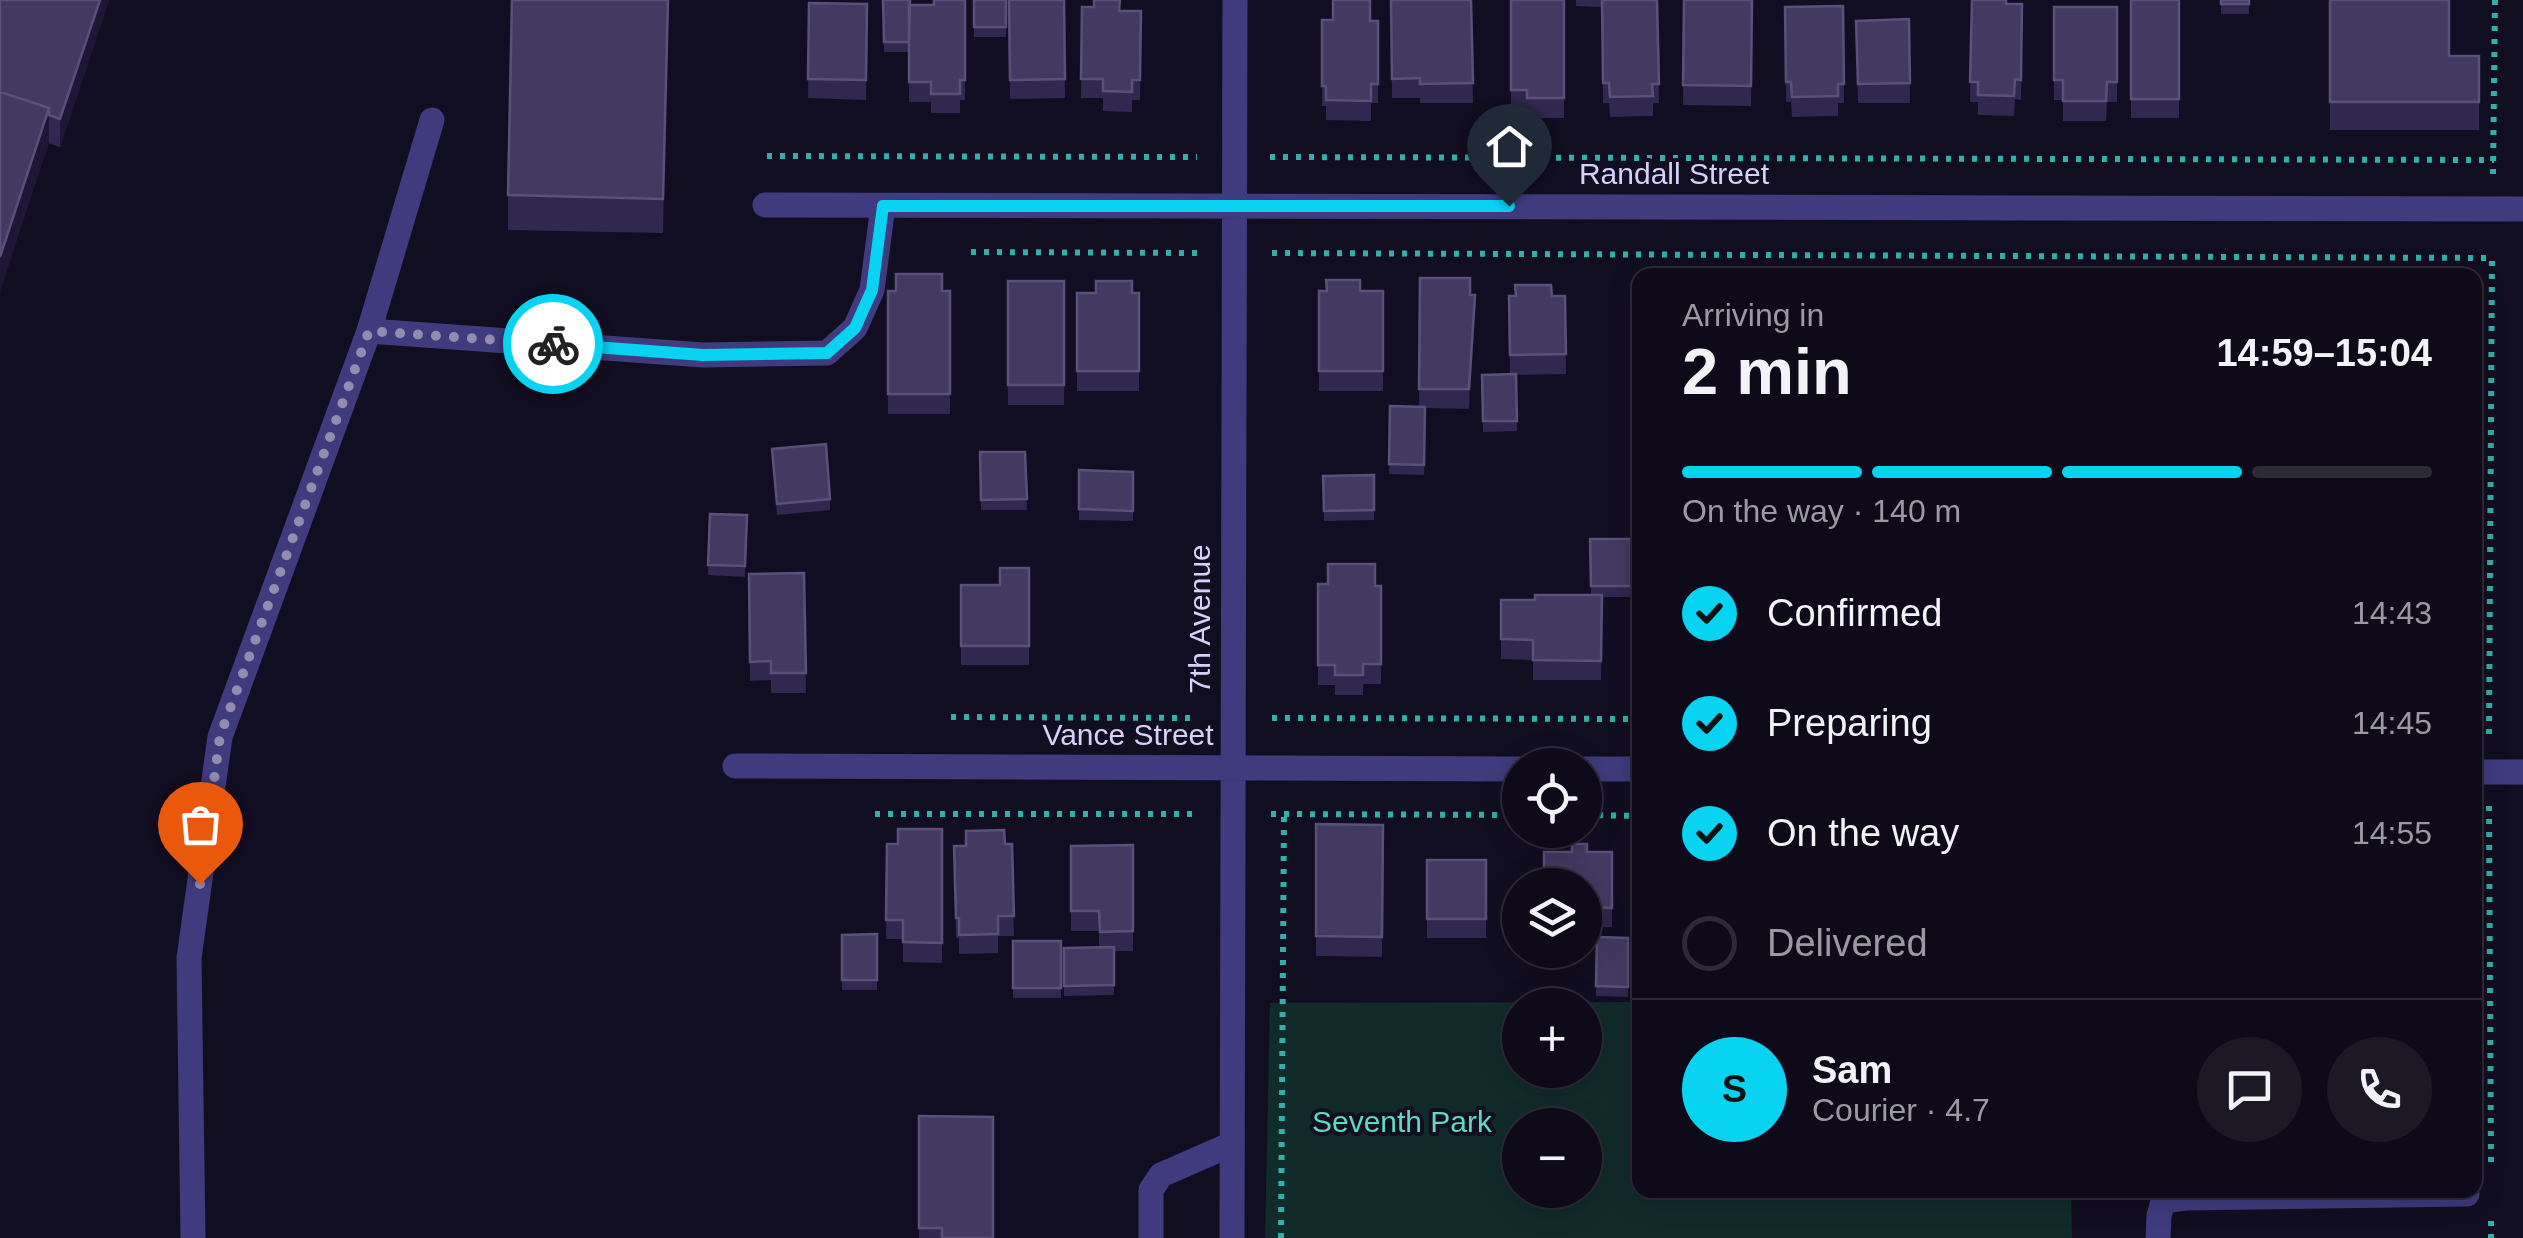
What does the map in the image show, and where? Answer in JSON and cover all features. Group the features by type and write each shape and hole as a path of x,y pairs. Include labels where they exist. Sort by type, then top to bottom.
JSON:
{"street":[{"name":"7th Avenue","path":"1232,1238 1235,0"},
{"path":"194,1238 189,958 220,736 369,331 432,120"},
{"name":"Randall Street","path":"765,205 2523,209"},
{"path":"369,331 703,355 827,353 855,328 872,290 883,206"},
{"name":"Vance Street","path":"735,766 1502,769"},
{"path":"1602,769 1632,770"},
{"path":"2482,772 2523,772"},
{"path":"1151,1238 1151,1190 1161,1174 1232,1144"},
{"path":"2158,1238 2158,1216 2164,1201 2185,1198"}],"path":[{"path":"2491,1178 2489,818 2482,772 2489,722 2495,0"},
{"path":"767,156 2494,160"},
{"path":"970,252 2492,258"},
{"path":"951,717 1632,720"},
{"path":"2482,722 2489,722"},
{"path":"1281,1238 1284,814"},
{"path":"1602,816 1632,816"},
{"path":"2482,818 2489,818"},
{"path":"2491,1218 2491,1238"}],"green space":[{"name":"Seventh Park","path":"1502,1002 1502,1088 1602,1088 1602,1002 1632,1002 1632,1198 2071,1198 2072,1238 1265,1238 1270,1003"}],"building":[{"path":"0,0 100,0 60,119 49,115 49,108 0,92"},
{"path":"512,0 668,0 663,199 508,195"},
{"path":"883,0 910,0 909,42 884,42"},
{"path":"934,0 965,0 965,80 960,80 960,94 931,94 931,82 909,82 909,5 934,5"},
{"path":"974,0 1006,0 1006,27 974,27"},
{"path":"1009,0 1064,0 1065,79 1010,80"},
{"path":"1094,0 1120,0 1119,11 1141,11 1140,80 1132,80 1132,92 1103,91 1103,79 1081,79 1082,7 1094,7"},
{"path":"1333,0 1370,0 1370,21 1378,21 1378,84 1371,84 1371,101 1326,100 1326,86 1322,86 1322,20 1333,20"},
{"path":"1391,0 1471,0 1473,83 1420,84 1420,78 1392,79"},
{"path":"1511,0 1564,0 1564,98 1527,98 1527,90 1511,90"},
{"path":"1602,0 1657,0 1659,84 1652,84 1653,96 1610,97 1609,83 1603,83"},
{"path":"1684,0 1752,0 1751,86 1683,85"},
{"path":"1972,0 2022,4 2021,80 2015,79 2014,96 1978,95 1978,82 1970,82"},
{"path":"2131,0 2179,0 2179,99 2131,99"},
{"path":"2221,0 2249,0 2249,4 2221,4"},
{"path":"2330,0 2449,0 2449,56 2479,56 2479,102 2330,102"},
{"path":"809,3 867,4 866,80 808,79"},
{"path":"1843,6 1844,84 1838,84 1838,96 1792,97 1791,82 1786,82 1785,7"},
{"path":"2054,7 2117,7 2117,82 2107,82 2106,101 2063,101 2063,80 2054,80"},
{"path":"1909,19 1910,83 1858,84 1856,21"},
{"path":"0,92 49,108 0,257"},
{"path":"896,274 942,274 942,291 950,291 950,394 888,394 888,291 896,291"},
{"path":"1420,278 1470,278 1470,295 1475,295 1469,389 1419,389"},
{"path":"1326,280 1360,280 1360,291 1383,291 1383,371 1319,371 1319,291 1327,291"},
{"path":"1008,281 1064,281 1064,385 1008,385"},
{"path":"1096,281 1132,281 1132,293 1139,293 1139,371 1077,371 1077,293 1096,293"},
{"path":"1515,285 1551,285 1552,296 1565,296 1566,354 1510,355 1509,296 1516,296"},
{"path":"1516,374 1517,421 1483,421 1482,375"},
{"path":"1390,406 1425,407 1424,465 1389,464"},
{"path":"826,444 830,499 777,504 772,449"},
{"path":"980,452 1025,452 1027,499 981,500"},
{"path":"1079,470 1133,472 1133,511 1079,509"},
{"path":"1374,475 1374,510 1324,511 1323,476"},
{"path":"710,514 747,515 745,566 708,565"},
{"path":"1590,539 1631,539 1631,586 1591,586"},
{"path":"1328,564 1375,564 1375,586 1381,586 1381,664 1363,664 1363,675 1335,675 1335,665 1318,665 1318,584 1328,584"},
{"path":"1000,568 1029,568 1029,646 961,646 961,585 1000,585"},
{"path":"804,573 806,673 771,673 771,661 750,662 749,574"},
{"path":"1535,595 1602,595 1601,661 1533,660 1533,640 1501,639 1501,600 1535,600"},
{"path":"1316,824 1383,825 1382,937 1316,936"},
{"path":"898,829 942,829 942,943 903,942 903,920 886,920 887,844 898,844"},
{"path":"1004,830 1005,844 1012,844 1014,916 998,916 998,934 959,935 954,846 966,846 966,831"},
{"path":"1133,845 1133,931 1100,932 1099,911 1071,911 1071,846"},
{"path":"1572,848 1587,848 1587,852 1612,852 1612,908 1602,908 1602,868 1544,868 1544,852 1572,852"},
{"path":"1427,860 1486,860 1486,919 1427,919"},
{"path":"877,934 877,980 842,980 842,935"},
{"path":"1602,937 1628,938 1628,987 1596,986 1596,968 1602,968"},
{"path":"1013,941 1061,941 1061,988 1013,988"},
{"path":"1114,947 1114,985 1064,986 1064,948"},
{"path":"919,1116 993,1117 993,1238 942,1238 942,1228 919,1228"}],"way so far":[{"path":"200,884 220,736 369,331 553,344"}],"route":[{"path":"553,344 703,355 827,353 855,328 872,290 883,206 1509,206"}]}
